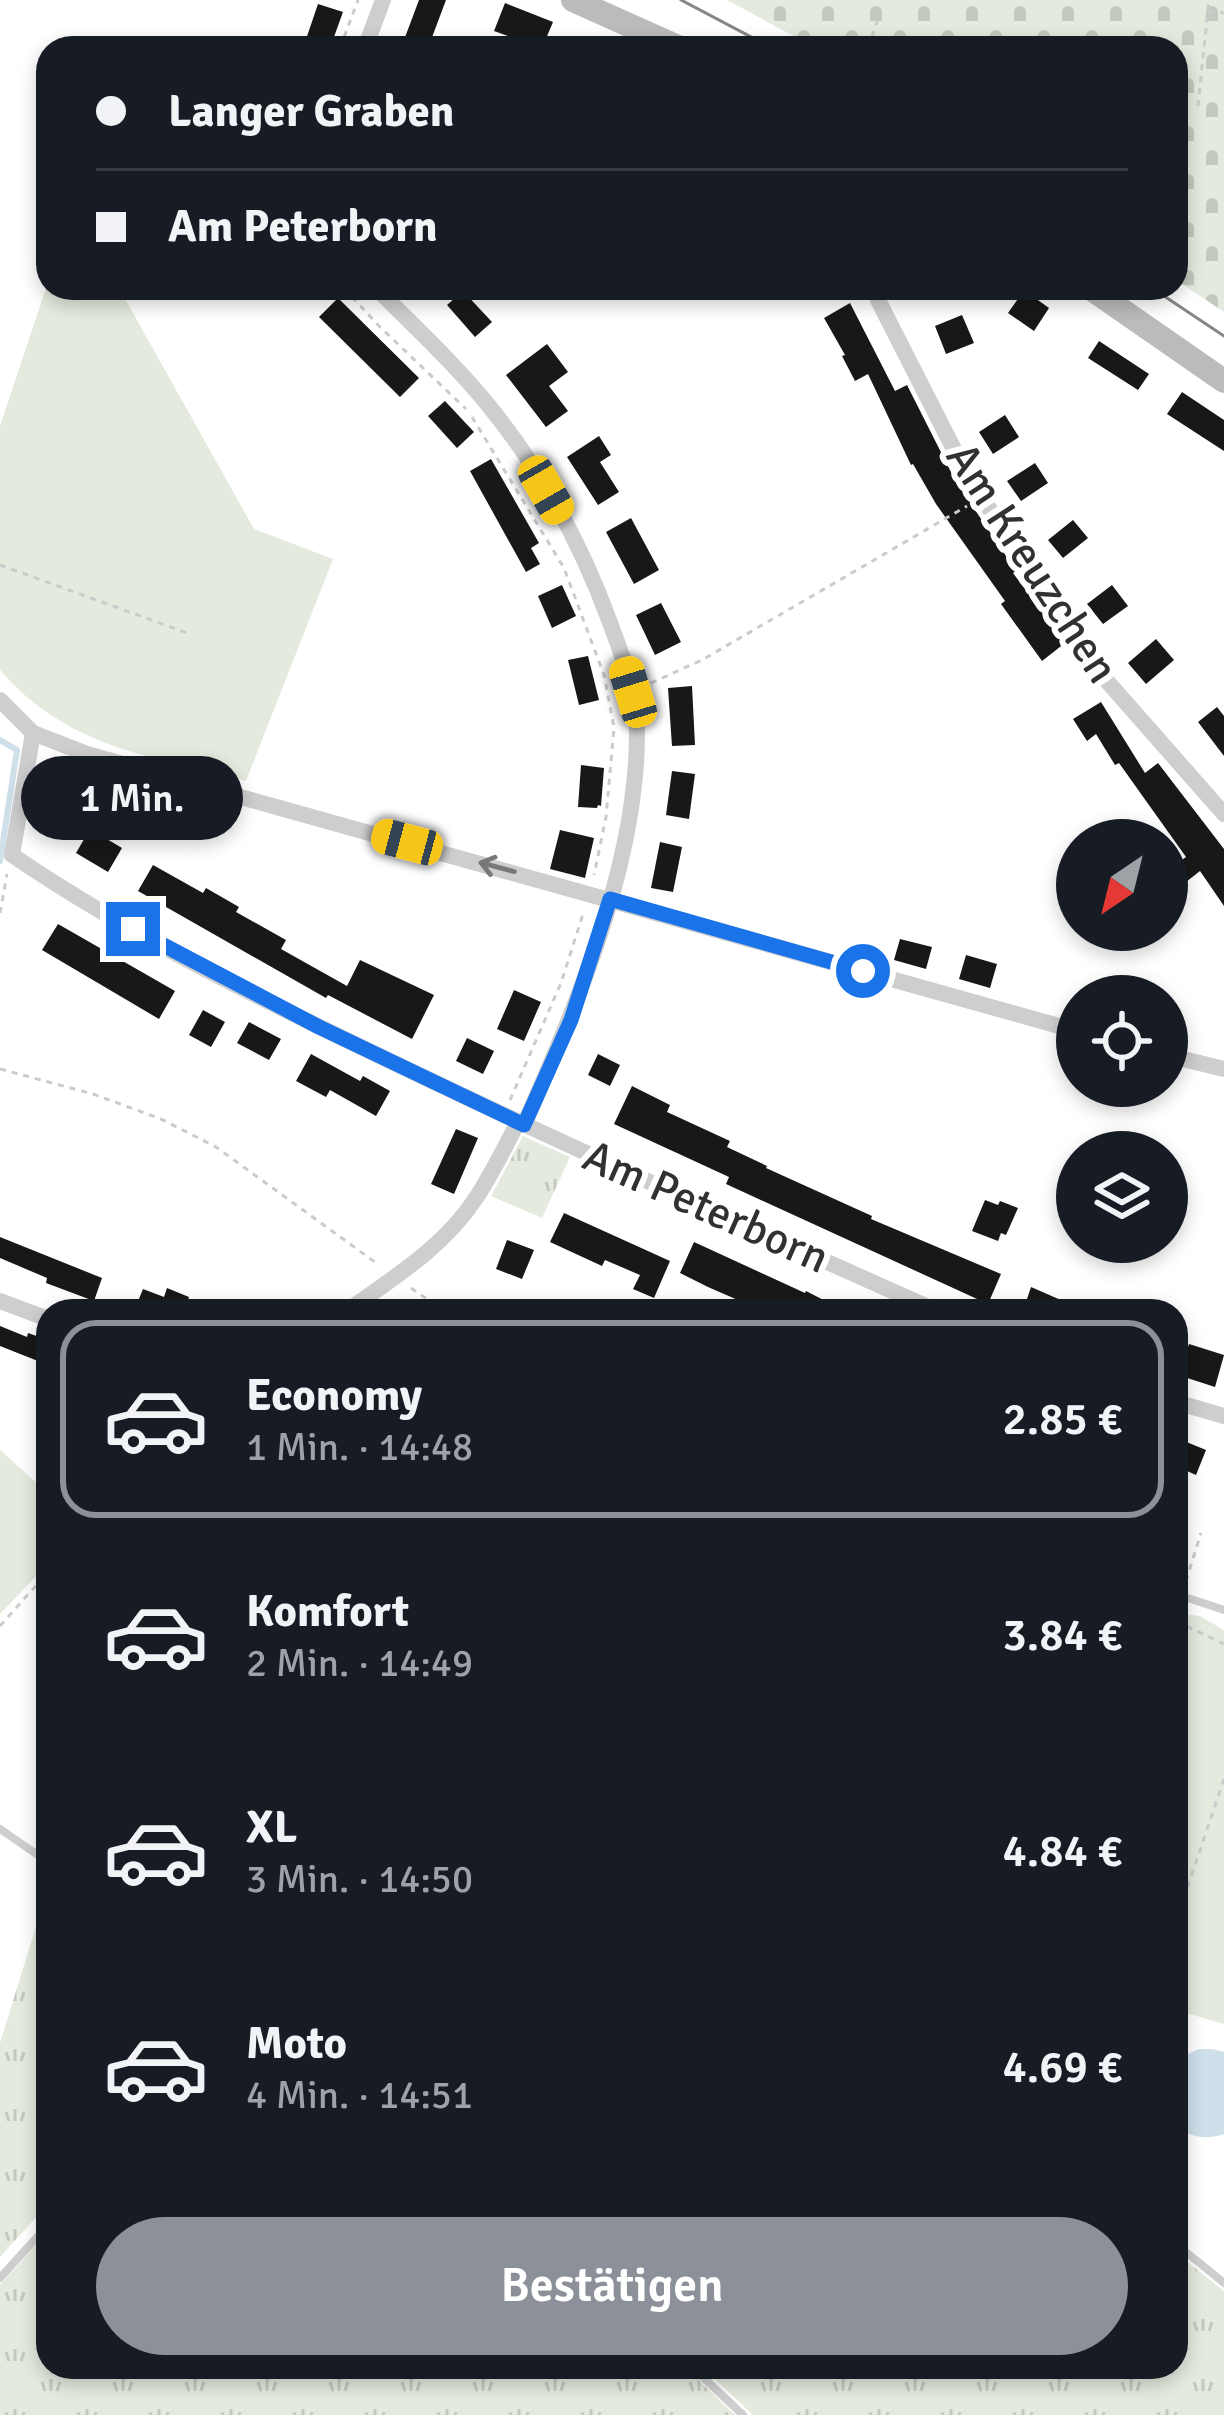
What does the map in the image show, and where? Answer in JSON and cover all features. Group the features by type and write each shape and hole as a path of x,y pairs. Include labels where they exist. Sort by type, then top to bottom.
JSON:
{"main road":[{"path":"573,0 653,36"},
{"path":"1107,300 1224,381"}],"street":[{"path":"370,36 383,0"},
{"path":"364,1299 431,1250 475,1201 571,1020 610,899 634,782 637,732 633,692 592,574 526,456 452,363 388,300"},
{"name":"Am Kreuzchen","path":"878,300 982,497 1106,680 1224,814"},
{"path":"0,700 33,734 87,754 1056,1025"},
{"path":"12,855 33,734"},
{"name":"Am Peterborn","path":"12,855 133,929 319,1027 515,1121 911,1299"},
{"path":"1188,1060 1224,1070"},
{"path":"0,1301 36,1314"},
{"path":"1188,1406 1224,1416"}],"lane":[{"path":"1188,1597 1224,1610"},
{"path":"0,1829 36,1854"},
{"path":"0,2278 36,2238"},
{"path":"1188,2254 1224,2283"},
{"path":"705,2379 743,2415"}],"path":[{"path":"344,36 358,0"},
{"path":"1198,106 1209,0"},
{"path":"1208,11 1224,13"},
{"path":"872,36 879,16"},
{"path":"355,300 470,413 564,568 604,675 614,728 606,817 589,893 515,1121"},
{"path":"633,692 702,660 982,497"},
{"path":"0,565 190,634"},
{"path":"0,913 12,855"},
{"path":"0,1069 93,1094 161,1119 216,1147 427,1299"},
{"path":"1188,1569 1201,1533"},
{"path":"0,1627 36,1586"},
{"path":"1188,1627 1224,1644"},
{"path":"1188,1886 1224,1780"}],"green space":[{"path":"727,0 1224,0 1224,312 1188,288 1188,36 794,36"},
{"path":"42,300 126,300 254,529 333,559 246,781 144,755 82,733 53,717 0,670 0,426"},
{"path":"523,1136 570,1157 542,1218 491,1196"},
{"path":"0,1450 36,1482 36,1576 0,1614"},
{"path":"1188,1614 1224,1630 1224,2024 1188,2014"},
{"path":"36,1927 36,2217 0,2257 0,2043"},
{"path":"36,2245 36,2379 698,2379 735,2415 0,2415 0,2285"},
{"path":"1188,2262 1224,2291 1224,2415 753,2415 715,2379 1188,2379"}],"water":[{"path":"1198,2049 1224,2052 1224,2134 1205,2137 1188,2132 1188,2054"}],"building":[{"path":"419,0 446,0 432,36 406,36"},
{"path":"505,3 553,22 547,36 508,36 494,31"},
{"path":"318,4 343,12 334,36 307,36"},
{"path":"340,300 419,378 400,397 319,317"},
{"path":"453,300 471,300 492,322 475,337 447,305"},
{"path":"1017,300 1038,300 1049,308 1034,331 1008,313"},
{"path":"850,303 895,391 907,385 955,480 1016,571 1013,573 1065,643 1042,661 911,465 868,374 855,381 824,318"},
{"path":"962,315 974,343 946,354 935,326"},
{"path":"1099,341 1149,374 1138,390 1088,358"},
{"path":"547,344 568,372 549,386 568,411 546,427 506,375"},
{"path":"1182,392 1224,420 1224,451 1167,414"},
{"path":"445,401 474,432 457,448 428,416"},
{"path":"1005,415 1019,437 993,454 979,432"},
{"path":"599,436 611,455 600,462 619,492 598,505 567,457"},
{"path":"491,459 539,543 531,548 540,564 526,572 470,471"},
{"path":"1035,463 1048,483 1021,501 1007,481"},
{"path":"631,518 659,570 634,584 606,532"},
{"path":"1073,520 1088,538 1063,558 1048,540"},
{"path":"562,585 576,616 552,628 538,596"},
{"path":"1112,585 1128,606 1103,624 1087,604"},
{"path":"661,603 681,642 655,655 636,615"},
{"path":"1156,639 1174,660 1146,684 1128,663"},
{"path":"588,656 599,700 579,705 568,660"},
{"path":"692,686 695,745 672,746 668,688"},
{"path":"1101,702 1145,773 1158,763 1224,849 1224,906 1200,871 1188,880 1188,819 1159,819 1096,734 1087,741 1073,719"},
{"path":"1217,707 1224,716 1224,756 1198,722"},
{"path":"581,765 604,768 597,808 578,807"},
{"path":"672,771 695,774 689,819 666,815"},
{"path":"90,829 122,848 108,872 76,853"},
{"path":"560,830 594,838 585,878 550,869"},
{"path":"660,842 682,847 673,892 651,888"},
{"path":"153,865 239,907 236,912 286,940 281,949 347,986 360,960 434,995 412,1039 326,998 138,891"},
{"path":"58,924 175,991 159,1019 42,950"},
{"path":"900,939 932,947 926,969 894,960"},
{"path":"966,955 997,964 990,988 959,979"},
{"path":"514,990 541,1002 524,1041 497,1029"},
{"path":"203,1010 225,1022 211,1047 189,1035"},
{"path":"249,1022 281,1039 269,1060 237,1043"},
{"path":"467,1038 494,1051 483,1074 456,1061"},
{"path":"311,1054 360,1081 363,1076 390,1091 376,1116 330,1090 326,1097 296,1081"},
{"path":"598,1054 620,1065 610,1086 588,1075"},
{"path":"632,1086 670,1105 667,1112 730,1141 727,1147 766,1168 1001,1274 990,1299 977,1299 726,1184 729,1177 614,1124"},
{"path":"456,1129 478,1138 454,1194 431,1184"},
{"path":"985,1200 1018,1208 1006,1235 1001,1233 998,1241 972,1231"},
{"path":"564,1213 670,1261 654,1298 633,1289 640,1275 605,1260 602,1266 550,1242"},
{"path":"0,1237 102,1278 95,1299 89,1299 0,1258"},
{"path":"507,1240 534,1250 522,1279 496,1269"},
{"path":"694,1242 822,1299 736,1299 680,1273"},
{"path":"1031,1287 1058,1299 1027,1299"},
{"path":"167,1288 189,1297 139,1299 143,1289 164,1297"},
{"path":"0,1326 36,1336 36,1360 0,1346"},
{"path":"1188,1347 1224,1355 1215,1387 1188,1378"},
{"path":"1188,1443 1206,1450 1196,1475 1188,1471"}],"waterway":[{"path":"0,740 17,750 0,861"}],"tram line":[{"path":"681,0 749,36"},
{"path":"1170,300 1224,336"}],"route":[{"path":"133,929 319,1027 524,1125 571,1020 610,899 863,971"}]}
